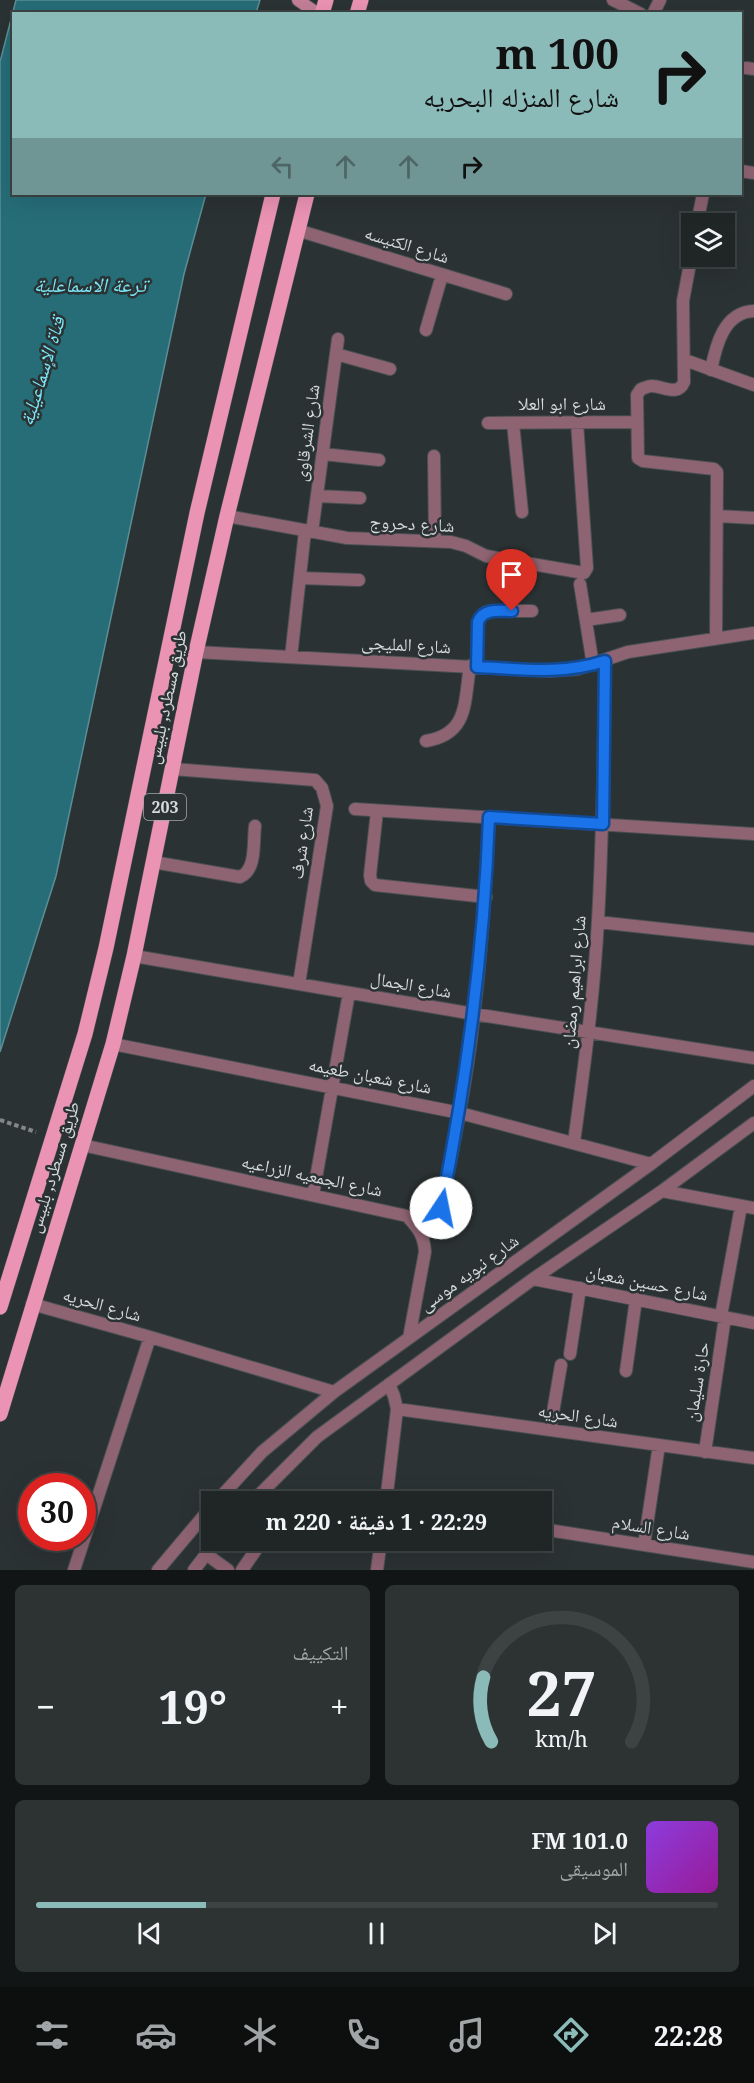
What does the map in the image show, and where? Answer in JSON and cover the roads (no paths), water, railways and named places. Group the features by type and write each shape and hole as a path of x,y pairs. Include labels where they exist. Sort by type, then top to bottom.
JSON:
{"main road":[{"path":"298,0 317,12"},
{"name":"طريق مسطرد, بلبيس","path":"0,1307 85,1034 106,948 197,513 273,195"},
{"name":"طريق مسطرد, بلبيس","path":"0,1414 113,1044 134,956 196,652 227,516 307,195"}],"street":[{"path":"613,0 637,12"},
{"path":"699,213 703,195"},
{"name":"شارع الكنيسه","path":"297,230 506,294"},
{"path":"689,267 683,301 685,374 682,387 674,390 651,386 641,389 637,395 639,460 710,468 714,469 717,475 716,637"},
{"path":"426,330 442,275"},
{"path":"711,370 720,337 732,318 741,313 754,311"},
{"name":"شارع الشرقاوى","path":"291,657 300,578 317,496 338,339"},
{"path":"336,354 390,369"},
{"path":"685,360 754,385"},
{"name":"شارع دحروج","path":"227,516 369,540 435,540 466,546 486,556 584,573 587,568 577,422"},
{"name":"شارع ابو العلا","path":"488,423 637,422"},
{"path":"513,423 522,512"},
{"path":"323,454 380,460"},
{"path":"434,456 435,540"},
{"path":"317,496 360,498"},
{"path":"717,516 754,518"},
{"path":"300,578 359,580"},
{"name":"شارع ابراهيم رمضان","path":"574,1142 589,1031 603,824 599,663 586,620 580,584"},
{"path":"426,741 440,739 452,732 461,721 473,667 480,616 491,611 532,611"},
{"path":"586,620 620,615"},
{"name":"شارع المليجى","path":"196,652 549,671 577,669 628,652 754,633"},
{"name":"شارع شرف","path":"173,769 315,780 322,788 327,806 299,984"},
{"path":"355,809 754,834"},
{"path":"377,811 370,875 375,885 486,897"},
{"path":"409,1338 425,1252 424,1240 419,1229 430,1225 438,1218 460,1113 474,1014 486,897 489,817"},
{"path":"153,862 240,877 246,874 251,866 255,826"},
{"path":"598,922 754,939"},
{"name":"شارع الجمال","path":"134,956 474,1014 754,1058"},
{"path":"313,1195 349,993"},
{"name":"شارع شعبان طعيمه","path":"113,1044 460,1113 651,1164"},
{"name":"شارع نبويه موسى","path":"226,1491 262,1452 334,1392 651,1164 754,1086"},
{"path":"263,1491 318,1437 388,1384 533,1278 662,1191 754,1123"},
{"name":"شارع الجمعيه الزراعيه","path":"82,1145 407,1216 419,1229"},
{"path":"662,1191 748,1207"},
{"name":"حارة سليمان","path":"705,1452 723,1317 748,1207"},
{"name":"شارع حسين شعبان","path":"533,1278 754,1323"},
{"path":"570,1354 580,1288"},
{"path":"626,1371 636,1299"},
{"name":"شارع الحريه","path":"32,1304 150,1336 334,1392"},
{"path":"74,1570 150,1336"},
{"path":"550,1430 561,1365"},
{"path":"387,1491 397,1409 388,1384"},
{"name":"شارع الحريه","path":"397,1409 754,1458"},
{"path":"644,1545 659,1445"},
{"path":"158,1570 201,1519"},
{"name":"شارع السلام","path":"552,1531 754,1562"},
{"path":"194,1570 209,1551"},
{"path":"242,1570 255,1551"},
{"path":"377,1570 380,1551"},
{"path":"206,1554 228,1570"}],"water":[{"name":"ترعة الاسماعلية","path":"16,0 260,0 256,12 13,12"},
{"name":"ترعة الاسماعلية","path":"12,16 12,195 206,195 184,274 56,876 0,1052 0,62"}],"water label":[{"name":"قناة الإسماعيلية","path":"42,371"}]}
